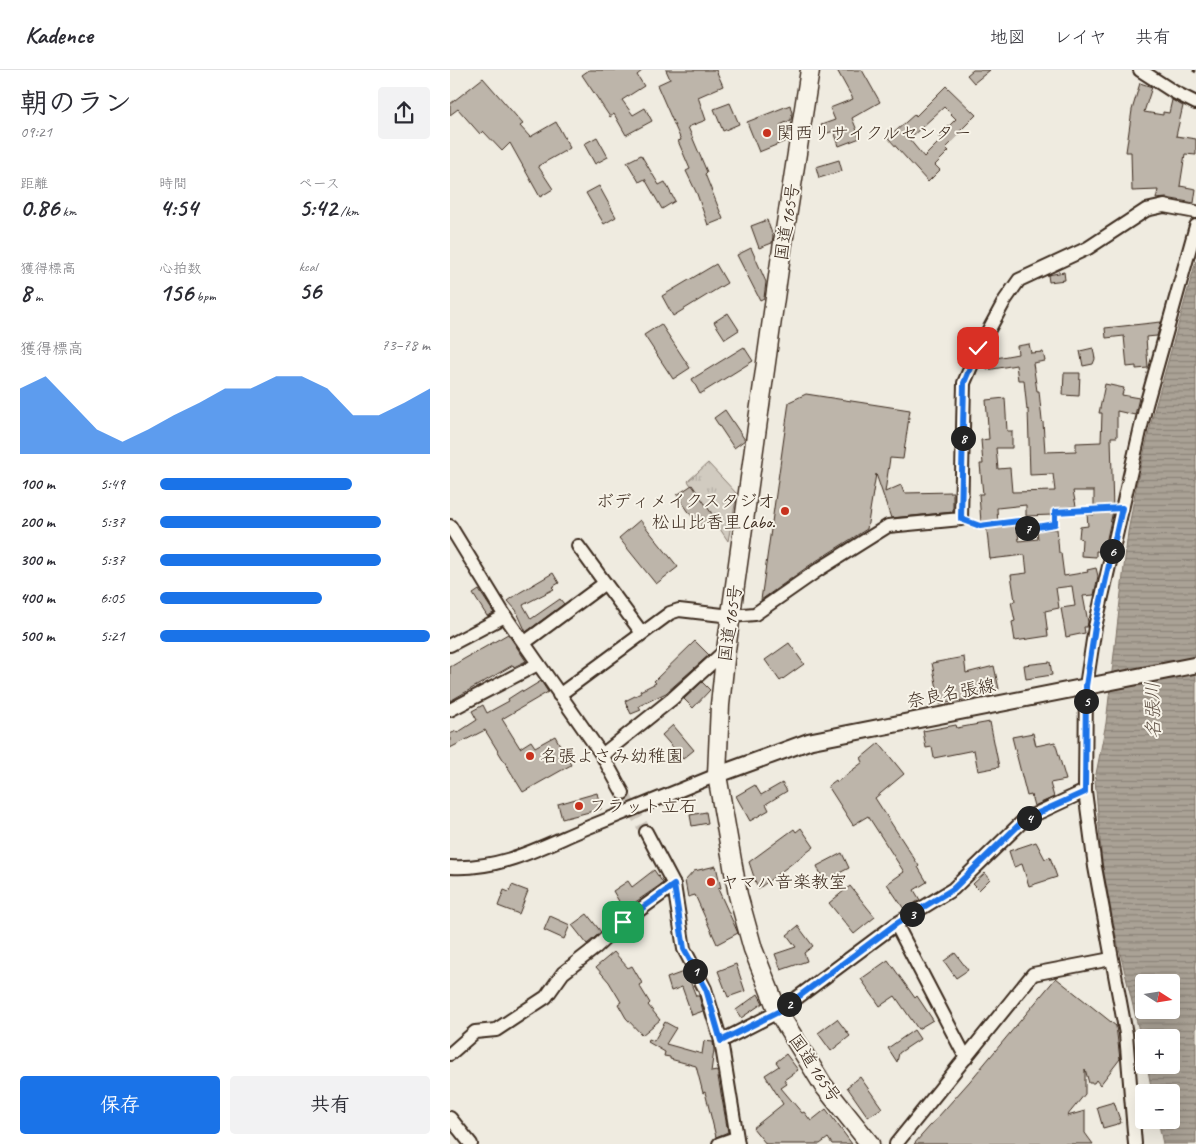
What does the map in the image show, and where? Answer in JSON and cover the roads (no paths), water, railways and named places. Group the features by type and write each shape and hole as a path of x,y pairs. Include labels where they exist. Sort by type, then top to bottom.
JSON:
{"highway":[{"name":"国道165号","path":"810,70 726,650 720,705 717,774 738,895 753,949 778,1012 823,1085 870,1144"}],"main road":[{"name":"奈良名張線","path":"717,774 810,741 1196,665"}],"street":[{"path":"1140,70 1196,104"},
{"path":"559,695 642,633 675,611 731,616 755,614 818,570 888,526 961,519 964,383 978,348 1005,300 1019,280 1088,248 1146,210 1164,206 1196,212"},
{"path":"1136,1144 1126,1034 1095,867 1085,792 1091,685 1095,627 1122,508 1146,405 1196,226"},
{"path":"450,526 505,616 602,755 623,793"},
{"path":"578,546 642,633"},
{"path":"524,643 605,583"},
{"path":"450,645 505,616"},
{"path":"602,755 672,699 726,650"},
{"path":"450,710 538,664"},
{"path":"450,867 484,866 520,857 717,774"},
{"path":"721,1041 778,1012 896,924 953,889 1025,819 1085,792"},
{"path":"646,832 674,885 684,949 706,989 721,1041 737,1141 719,1144"},
{"path":"450,1054 475,1032 496,1030 546,997 563,973 596,948 623,922 674,885"},
{"path":"896,924 966,1058"},
{"path":"896,1144 1033,974 1111,959"},
{"path":"450,1118 471,1144"}],"water":[{"name":"名張川","path":"1196,261 1196,1144 1163,1144 1160,1129 1180,1129 1180,1084 1151,1084 1149,1074 1180,1074 1180,1029 1139,1029 1136,1019 1180,1019 1180,974 1135,974 1135,1014 1115,932 1102,862 1095,779 1106,723 1128,532 1137,482 1153,415"}],"tunnel":[{"path":"623,793 646,832"}],"place":[{"name":"関西リサイクルセンター","path":"767,133"},
{"name":"ボディメイクスタジオ 松山比香里Labo.","path":"785,511"},
{"name":"名張よさみ幼稚園","path":"530,756"},
{"name":"フラット立石","path":"579,806"},
{"name":"ヤマハ音楽教室","path":"711,882"}]}
